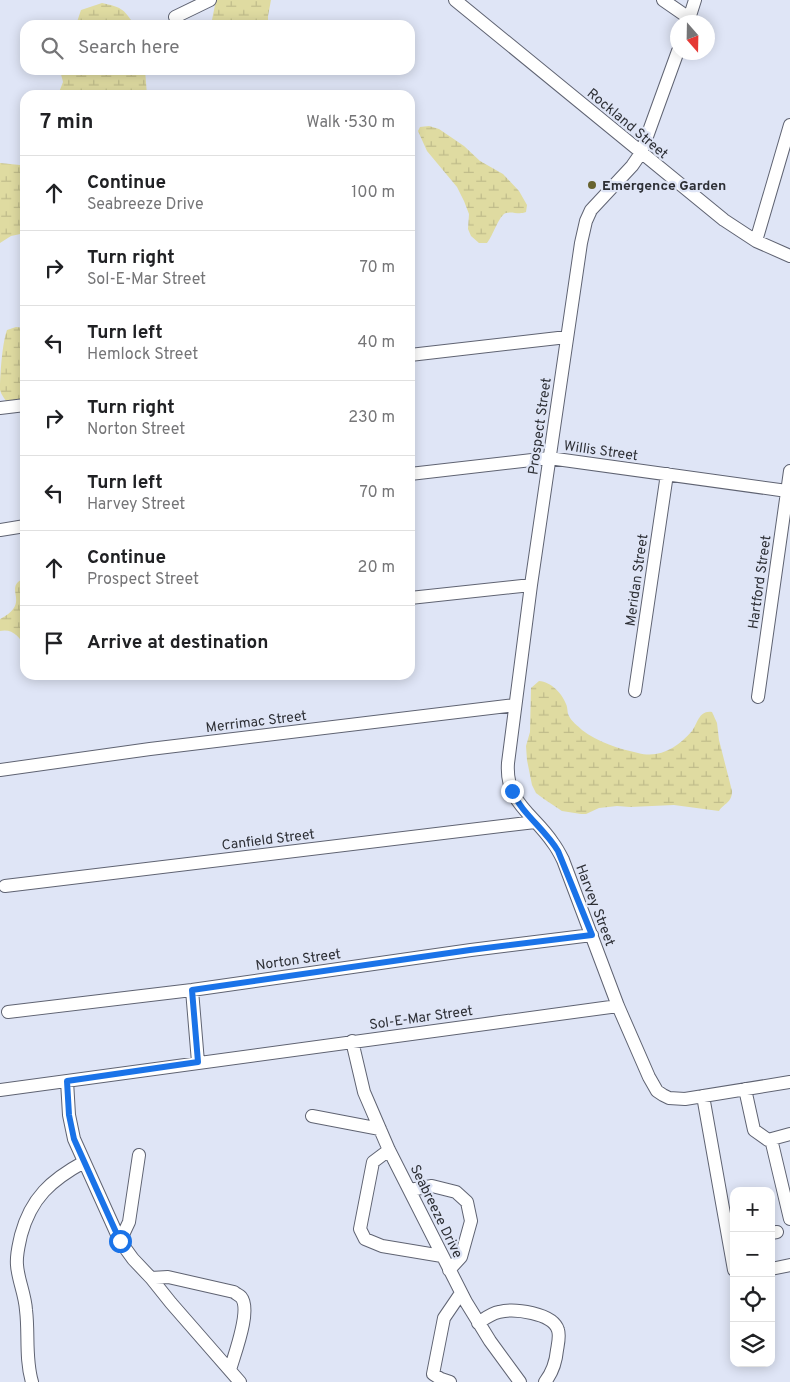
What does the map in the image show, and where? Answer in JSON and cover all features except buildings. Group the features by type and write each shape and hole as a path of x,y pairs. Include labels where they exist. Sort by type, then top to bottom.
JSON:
{"street":[{"path":"175,17 210,0"},
{"name":"Rockland Street","path":"455,0 724,220 756,241 790,256"},
{"path":"663,0 682,15"},
{"path":"690,15 695,0"},
{"name":"Prospect Street","path":"535,822 515,799 507,779 508,763 531,585 581,243 588,215 594,205 632,166 641,153 675,60"},
{"path":"756,241 790,125"},
{"path":"415,354 567,337"},
{"path":"0,408 20,406"},
{"name":"Willis Street","path":"415,473 549,458 787,492"},
{"name":"Hartford Street","path":"758,697 790,471"},
{"name":"Meridan Street","path":"635,691 667,474"},
{"path":"0,530 20,527"},
{"path":"415,597 531,585"},
{"name":"Merrimac Street","path":"0,770 150,749 515,705"},
{"name":"Canfield Street","path":"5,886 535,822"},
{"name":"Harvey Street","path":"535,822 558,851 618,1006"},
{"name":"Norton Street","path":"8,1012 192,990 470,950 592,935"},
{"path":"192,990 198,1062"},
{"path":"618,1006 649,1077 657,1090 670,1098 703,1096 790,1082"},
{"name":"Sol-E-Mar Street","path":"0,1090 618,1006"},
{"name":"Seabreeze Drive","path":"352,1041 362,1085 389,1150 461,1293 478,1323 520,1382"},
{"path":"67,1081 71,1127 84,1162 120,1241 133,1259 240,1382"},
{"path":"746,1089 754,1130 768,1140 790,1134"},
{"path":"703,1096 730,1236"},
{"path":"312,1116 380,1129"},
{"path":"771,1139 790,1219"},
{"path":"389,1150 374,1162 360,1229 365,1239 382,1246 442,1256"},
{"path":"120,1241 129,1222 140,1155"},
{"path":"32,1382 27,1356 27,1312 18,1271 19,1243 29,1210 40,1195 58,1178 84,1162"},
{"path":"410,1190 432,1186 456,1192 467,1202 470,1221 461,1257 449,1270"},
{"path":"775,1268 790,1265"},
{"path":"151,1278 168,1277 234,1292 241,1297 244,1305 244,1319 230,1370"},
{"path":"450,1382 434,1374 434,1365 444,1318 461,1293"},
{"path":"478,1323 498,1312 517,1311 547,1317 554,1322 558,1330 556,1357 550,1376 545,1382"}],"green space":[{"path":"216,0 271,0 268,20 212,20"},
{"path":"102,3 121,9 130,20 78,20 81,10"},
{"path":"61,75 145,75 147,90 60,90 63,82"},
{"path":"429,126 439,129 464,146 480,161 503,174 519,191 527,205 526,212 506,213 503,215 487,243 479,243 471,236 468,229 469,214 457,187 427,151 418,131 420,127"},
{"path":"0,163 20,165 20,234 11,236 0,243"},
{"path":"20,327 20,403 8,404 0,390 7,330"},
{"path":"19,581 20,639 12,632 0,631 0,619 9,614 16,603 15,590"},
{"path":"539,681 548,683 559,692 566,704 570,718 582,730 609,744 638,753 661,753 675,747 687,737 704,713 712,712 717,723 719,740 732,791 729,800 719,811 674,805 617,806 599,808 586,814 562,811 536,793 532,785 527,760 526,746 530,732 531,688"}],"place":[{"name":"Emergence Garden","path":"592,185"}],"route":[{"path":"120,1241 74,1139 69,1115 67,1081 198,1062 192,990 352,966 592,935 558,851 520,806 512,791"}]}
